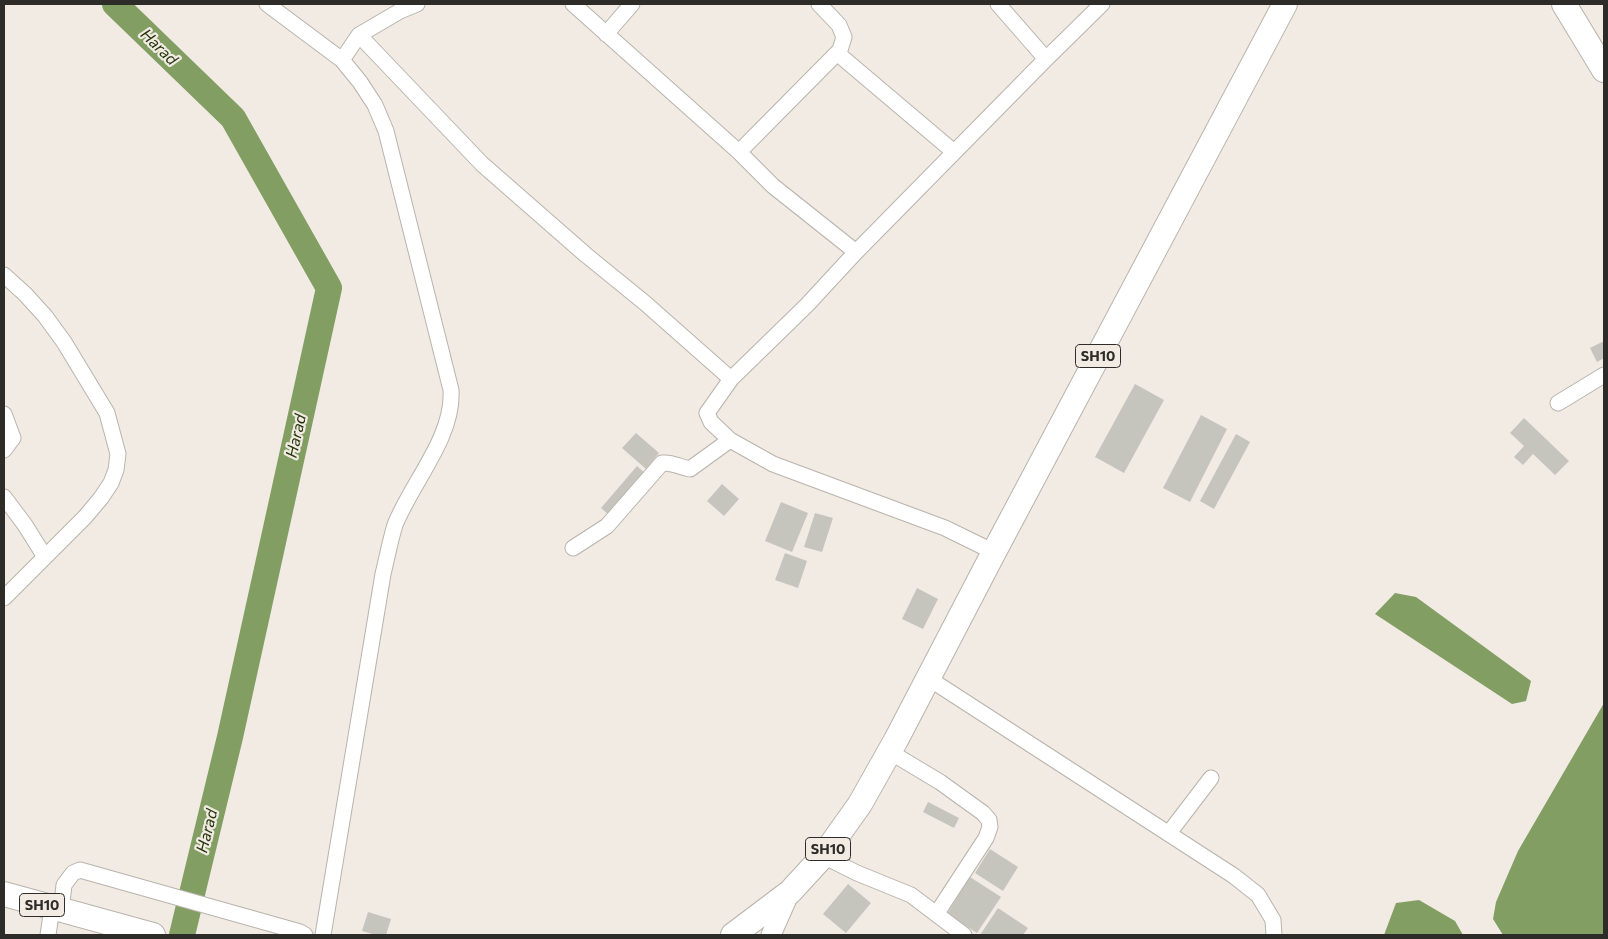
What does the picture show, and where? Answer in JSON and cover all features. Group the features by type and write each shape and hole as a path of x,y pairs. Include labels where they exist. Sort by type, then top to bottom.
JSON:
{"main road":[{"name":"SH10","path":"733,935 790,892 823,856 860,804 893,746 1285,4"},
{"path":"1564,4 1604,70"},
{"name":"SH10","path":"4,894 153,935"}],"street":[{"path":"267,4 342,60 375,105 386,131 451,390 448,419 395,526 383,574 323,935"},
{"path":"342,60 359,35 400,10 417,4"},
{"path":"573,4 739,152 773,186 856,252"},
{"path":"606,34 632,4"},
{"path":"739,152 840,50 844,37 839,25 819,4"},
{"path":"998,4 1046,59"},
{"path":"994,552 945,528 773,464 730,440 711,422 707,413 731,379 807,305 954,152 1102,4"},
{"path":"359,35 482,164 731,379"},
{"path":"837,53 954,152"},
{"path":"4,275 45,316 69,350 107,414 118,454 116,470 111,483 101,498 85,517 4,598"},
{"path":"1558,403 1604,375"},
{"path":"4,414 13,438 4,450"},
{"path":"574,548 607,526 662,463 670,462 690,469 730,440"},
{"path":"4,497 25,525 45,557"},
{"path":"928,678 1234,876 1258,895 1273,920 1274,935"},
{"path":"893,746 983,813 989,820 990,827 986,838 936,913"},
{"path":"1169,833 1211,778"},
{"path":"823,856 857,873 911,895 964,935"},
{"path":"48,935 65,912 64,886 72,872 80,870 303,933"},
{"path":"771,935 790,892"}],"shaded area":[{"path":"1395,593 1416,597 1531,681 1526,701 1512,704 1375,614"},
{"path":"1604,703 1604,935 1503,935 1493,919 1496,902 1518,851"},
{"path":"1419,900 1455,921 1463,935 1384,935 1396,903"}],"building":[{"path":"1604,341 1604,358 1597,362 1590,348"},
{"path":"1135,384 1164,400 1124,473 1095,457"},
{"path":"1201,415 1227,429 1190,502 1163,488"},
{"path":"1524,418 1569,461 1555,475 1533,454 1523,465 1514,457 1524,446 1510,433"},
{"path":"636,433 659,453 646,469 622,448"},
{"path":"1236,434 1250,442 1214,509 1200,501"},
{"path":"637,466 647,475 611,517 601,508"},
{"path":"722,484 739,499 724,516 707,501"},
{"path":"781,502 808,513 792,552 765,541"},
{"path":"815,513 833,518 822,552 804,547"},
{"path":"785,553 807,561 798,588 775,580"},
{"path":"917,588 938,599 923,629 902,619"},
{"path":"928,802 959,818 954,828 923,812"},
{"path":"990,849 1018,867 1003,891 975,873"},
{"path":"970,877 1001,897 977,933 947,914"},
{"path":"848,884 871,903 846,933 823,914"},
{"path":"998,908 1028,928 1023,935 980,935"},
{"path":"368,912 391,919 386,935 376,935 362,931"}],"waterway":[{"name":"Harad","path":"115,4 233,118 329,288 230,737 182,935"}]}
